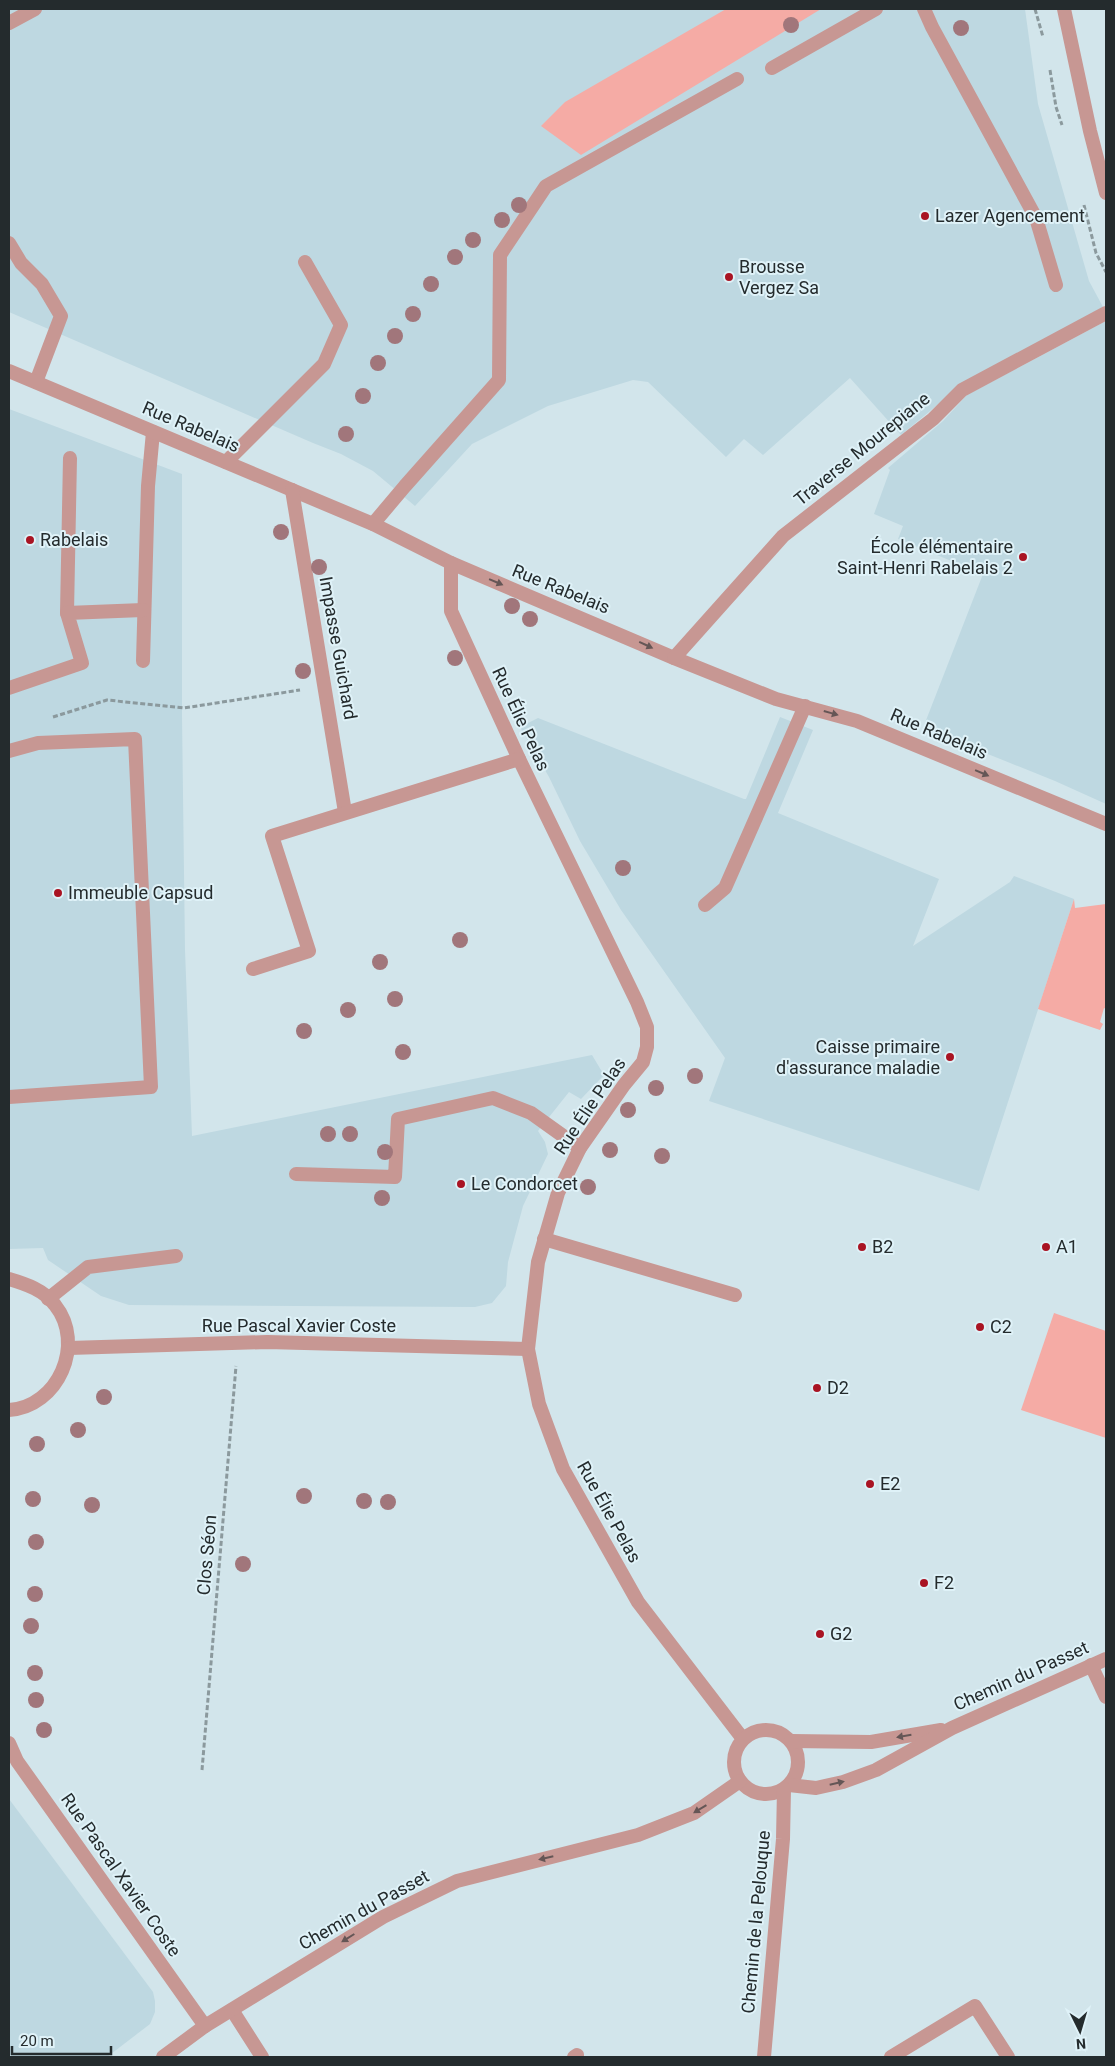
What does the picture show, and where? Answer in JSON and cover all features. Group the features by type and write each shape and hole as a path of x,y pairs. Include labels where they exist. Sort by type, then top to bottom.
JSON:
{"street":[{"path":"9,23 35,9"},
{"path":"772,68 876,9"},
{"path":"924,9 1036,218 1056,285"},
{"path":"1064,9 1090,131 1106,193"},
{"path":"373,524 500,380 500,256 546,186 737,79"},
{"path":"9,243 21,263 42,284 61,316 36,382"},
{"path":"226,462 324,364 341,325 305,262"},
{"name":"Traverse Mourepiane","path":"674,658 783,536 933,419 962,390 1106,313"},
{"name":"Rue Rabelais","path":"9,371 373,524 451,563 674,658 776,699 857,721 1106,824"},
{"path":"143,661 148,486 153,432"},
{"path":"9,688 82,664 67,613 70,458"},
{"name":"Impasse Guichard","path":"292,490 326,686 345,812"},
{"name":"Rue Élie Pelas","path":"451,563 451,612 519,760 637,1002 647,1027 647,1047 643,1062 624,1085 580,1148 558,1193 544,1239 538,1262 528,1349 539,1404 563,1469 638,1602 743,1739"},
{"path":"67,613 143,610"},
{"path":"705,905 725,888 804,706"},
{"path":"9,752 38,743 135,739 151,1088 9,1097"},
{"path":"253,970 309,952 272,836 519,760"},
{"path":"296,1174 395,1177 398,1119 493,1098 531,1113 580,1148"},
{"path":"544,1239 735,1295"},
{"path":"48,1299 88,1267 176,1256"},
{"path":"9,1279 31,1285 55,1304 66,1325 69,1348 64,1370 51,1389 33,1403 9,1410"},
{"name":"Rue Pascal Xavier Coste","path":"69,1348 238,1343 528,1349"},
{"name":"Chemin du Passet","path":"786,1787 816,1788 843,1782 876,1770 952,1728 1106,1658"},
{"path":"1091,1665 1106,1697"},
{"name":"Chemin du Passet","path":"791,1741 871,1742 952,1728"},
{"path":"767,1729 781,1732 791,1741 798,1756 797,1772 786,1787 768,1794 752,1791 740,1781 734,1767 735,1752 743,1739 754,1732 767,1729"},
{"name":"Rue Pascal Xavier Coste","path":"9,1743 17,1761 205,2026"},
{"name":"Chemin du Passet","path":"163,2057 205,2026 383,1917 457,1881 638,1835 694,1813 740,1781"},
{"name":"Chemin de la Pelouque","path":"764,2057 786,1787"},
{"path":"892,2057 975,2006 1008,2057"},
{"path":"232,2010 262,2057"}],"path":[{"path":"44,720 107,700 184,708 326,686"},
{"name":"Clos Séon","path":"202,1770 238,1343"}],"shaded area":[{"path":"9,9 1025,9 1038,104 1089,281 1103,307 959,387 901,435 850,378 763,455 744,439 726,457 648,382 633,380 548,406 472,444 415,506 373,471 341,454 9,312"},
{"path":"726,9 821,9 581,155 541,126 565,102"},
{"name":"École élémentaire Saint-Henri Rabelais 2","path":"1106,321 1106,804 1055,781 923,728 983,574 898,539 903,526 874,514 890,470 888,468 943,421 967,395"},
{"path":"9,409 182,474 182,716 185,950 192,1136 592,1055 604,1075 581,1099 569,1092 538,1131 545,1142 548,1154 523,1206 508,1262 506,1286 492,1303 475,1307 129,1305 101,1296 48,1260 43,1248 9,1249"},
{"path":"780,717 813,730 778,813 939,879 913,946 1010,882 1014,876 1074,899 979,1191 709,1101 725,1058 621,910 580,841 549,777 520,727 538,718 746,799"},
{"path":"1074,899 1075,908 1106,904 1106,1009 1104,1008 1100,1022 1103,1024 1100,1030 1038,1009"},
{"path":"1054,1313 1106,1331 1106,1438 1021,1410"},
{"path":"9,1799 153,1992 155,2012 150,2024 107,2057 9,2057"}],"place":[{"name":"Lazer Agencement","path":"925,216"},
{"name":"Brousse Vergez Sa","path":"729,277"},
{"name":"Rabelais","path":"30,540"},
{"name":"École élémentaire Saint-Henri Rabelais 2","path":"1023,557"},
{"name":"Immeuble Capsud","path":"58,893"},
{"name":"Caisse primaire d'assurance maladie","path":"950,1057"},
{"name":"Le Condorcet","path":"461,1184"},
{"name":"B2","path":"862,1247"},
{"name":"A1","path":"1046,1247"},
{"name":"C2","path":"980,1327"},
{"name":"D2","path":"817,1388"},
{"name":"E2","path":"870,1484"},
{"name":"F2","path":"924,1583"},
{"name":"G2","path":"820,1634"}]}
